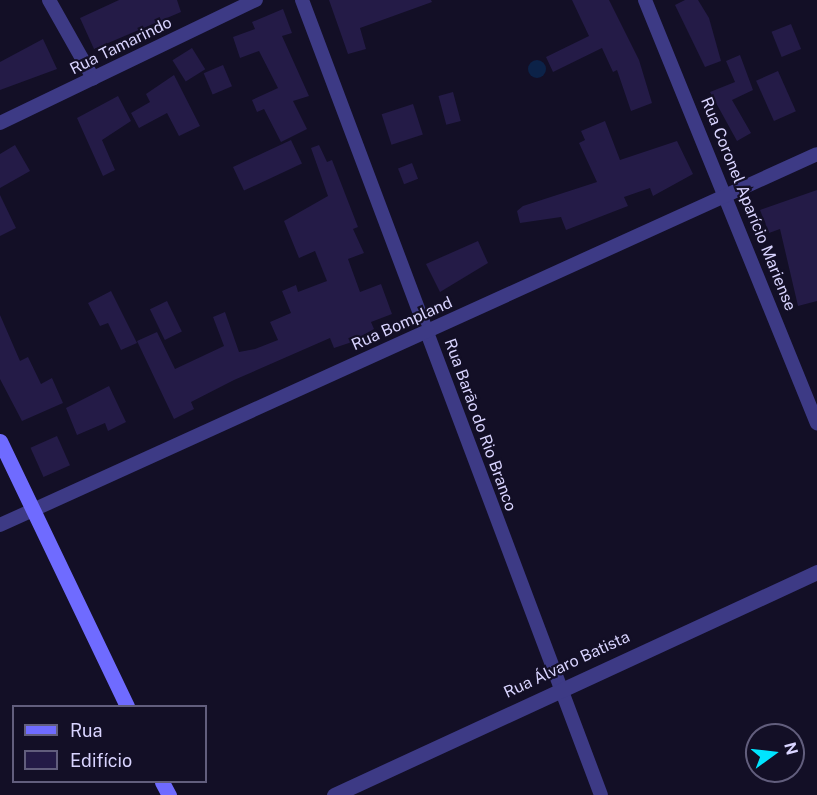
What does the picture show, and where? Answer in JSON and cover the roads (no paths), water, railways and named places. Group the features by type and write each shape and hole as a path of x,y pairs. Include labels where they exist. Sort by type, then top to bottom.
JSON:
{"main road":[{"path":"0,441 127,705"}],"street":[{"path":"49,0 93,78"},
{"name":"Rua Tamarindo","path":"0,123 256,0"},
{"name":"Rua Barão do Rio Branco","path":"302,0 601,795"},
{"name":"Rua Coronel Aparício Mariense","path":"645,0 727,196 817,423"},
{"name":"Rua Bompland","path":"0,525 817,154"},
{"name":"Rua Álvaro Batista","path":"334,795 560,687 817,572"}],"water":[{"path":"537,60 543,63 546,69 543,75 537,78 531,75 528,69 531,63"}]}
